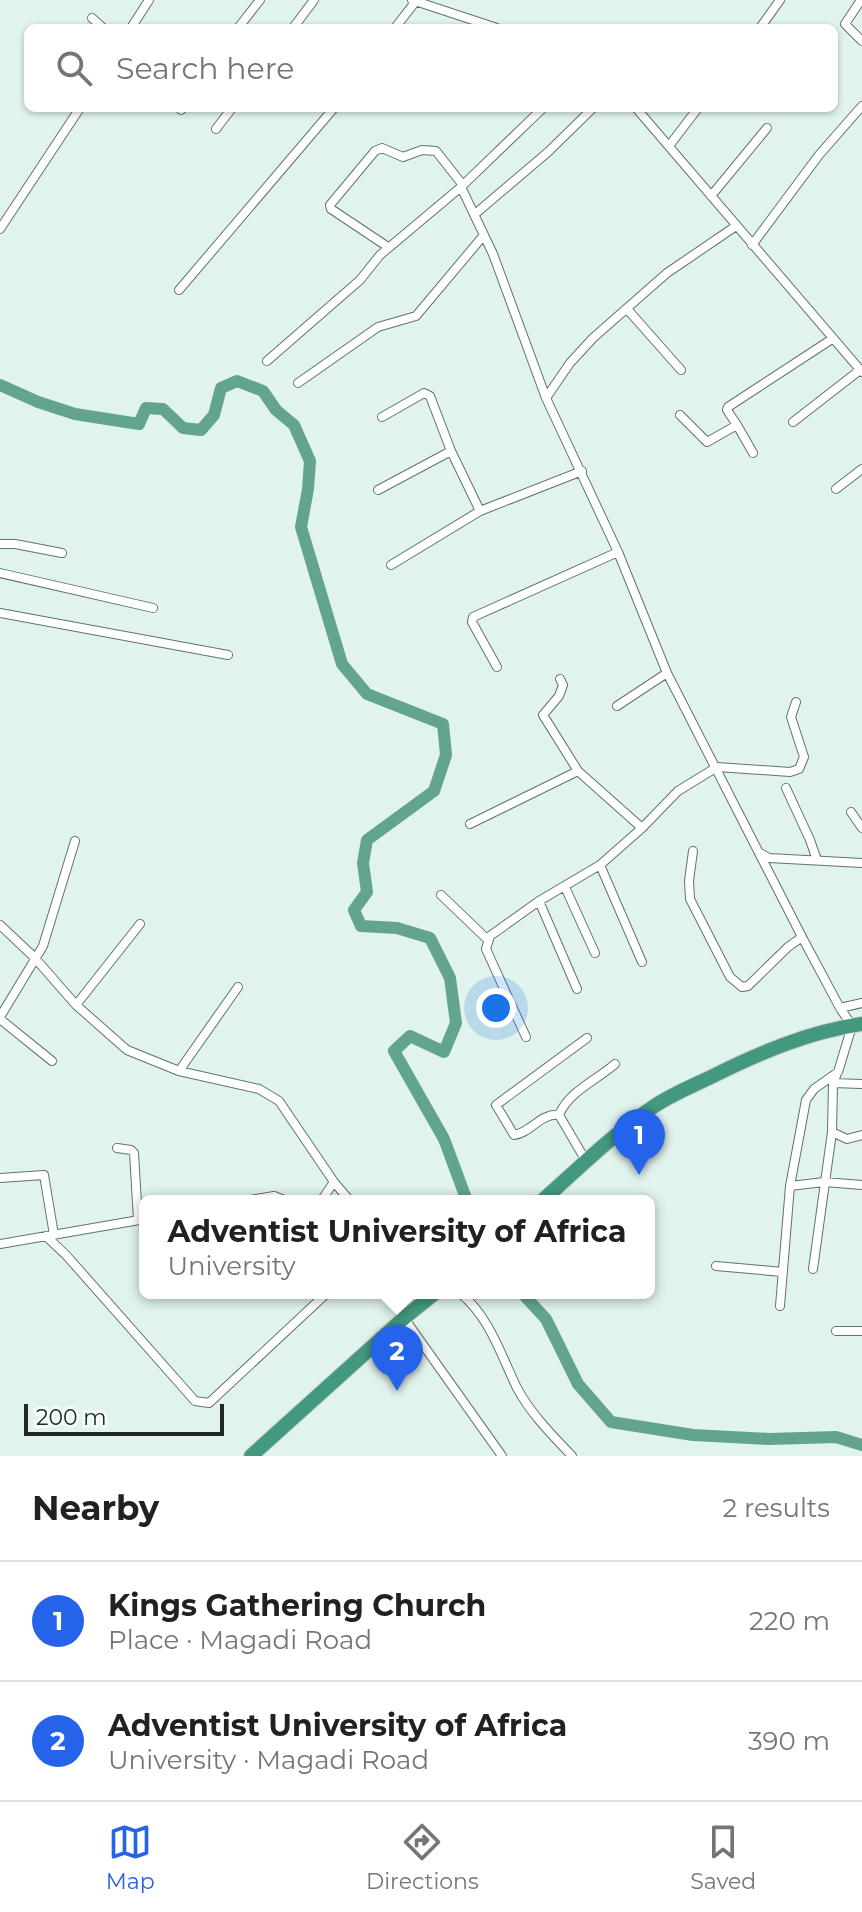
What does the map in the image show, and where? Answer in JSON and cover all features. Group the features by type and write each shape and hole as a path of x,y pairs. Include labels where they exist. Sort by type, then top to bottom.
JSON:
{"highway":[{"path":"549,1195 643,1114 679,1092 771,1048 857,1025"},
{"path":"251,1456 428,1299"}],"street":[{"path":"134,24 149,0"},
{"path":"241,24 260,0"},
{"path":"296,24 314,0"},
{"path":"398,24 414,0 485,24"},
{"path":"763,24 780,0"},
{"path":"861,0 845,24 862,41"},
{"path":"92,18 99,24"},
{"path":"752,245 819,155 862,106"},
{"path":"0,229 77,112"},
{"path":"216,129 229,112"},
{"path":"179,290 331,112"},
{"path":"267,361 360,280 388,247 461,185 539,112"},
{"path":"475,214 548,152 589,112"},
{"path":"639,112 861,371 793,422"},
{"path":"669,146 695,112"},
{"path":"711,196 767,128"},
{"path":"388,247 331,209 330,205 375,151 382,148 403,157 422,150 436,151 461,185 493,254 546,398 618,552 667,673 840,1008 857,1025 833,1083 832,1132 813,1269"},
{"path":"546,398 570,363 593,338 667,273 736,226"},
{"path":"298,383 378,327 416,316 484,235"},
{"path":"628,310 681,370"},
{"path":"753,453 728,407 832,339"},
{"path":"382,417 427,394 430,396 451,451 480,511"},
{"path":"680,415 705,442 737,425"},
{"path":"378,490 451,451"},
{"path":"836,489 862,469"},
{"path":"391,565 480,511 582,471"},
{"path":"0,544 62,553"},
{"path":"497,667 472,622 473,617 618,552"},
{"path":"0,573 153,608"},
{"path":"0,613 228,655"},
{"path":"617,706 667,673"},
{"path":"560,679 563,685 559,696 542,713 578,771 642,828"},
{"path":"526,1037 486,949 488,940 539,901 600,865 678,791 717,767 790,772 802,767 804,757 791,717 796,702"},
{"path":"470,824 578,771"},
{"path":"786,788 817,860"},
{"path":"851,812 862,828"},
{"path":"52,1061 0,1018 43,946 75,841"},
{"path":"693,851 688,888 690,899 730,977 738,985 748,986 802,937"},
{"path":"760,853 769,858 862,863"},
{"path":"600,865 642,962"},
{"path":"565,887 595,953"},
{"path":"441,895 488,940"},
{"path":"539,901 577,989"},
{"path":"76,1005 140,924"},
{"path":"0,925 34,957 76,1005 127,1050 179,1071 269,1093 287,1111 345,1195"},
{"path":"179,1071 238,987"},
{"path":"840,1008 862,1003"},
{"path":"559,1115 545,1116 519,1135 514,1135 496,1104 587,1038"},
{"path":"559,1115 574,1094 615,1064"},
{"path":"780,1306 790,1186 806,1100 814,1089 838,1072"},
{"path":"833,1083 862,1084"},
{"path":"559,1115 586,1162"},
{"path":"832,1132 847,1139 862,1135"},
{"path":"117,1148 134,1153 139,1200"},
{"path":"0,1178 44,1175 50,1236 200,1403 209,1403 321,1299"},
{"path":"325,1195 334,1182"},
{"path":"790,1186 824,1182 862,1185"},
{"path":"0,1244 139,1219"},
{"path":"716,1266 783,1272"},
{"path":"467,1299 503,1353 526,1402 541,1424 572,1456"},
{"path":"404,1318 502,1456"},
{"path":"836,1331 862,1331"}],"waterway":[{"path":"0,385 75,414 139,424 146,408 163,409 183,428 201,430 214,415 221,388 237,381 263,391 276,410 294,425 310,461 301,527 342,664 367,694 443,724 446,755 434,791 367,840 363,863 367,892 354,910 361,926 397,928 430,938 450,978 456,1023 444,1052 410,1036 394,1051 444,1139 465,1195"},
{"path":"528,1299 546,1319 578,1384 611,1422 693,1435 769,1439 836,1437 862,1445"}],"place":[{"name":"Kings Gathering Church","path":"639,1175"},
{"name":"Adventist University of Africa","path":"397,1391"}]}
